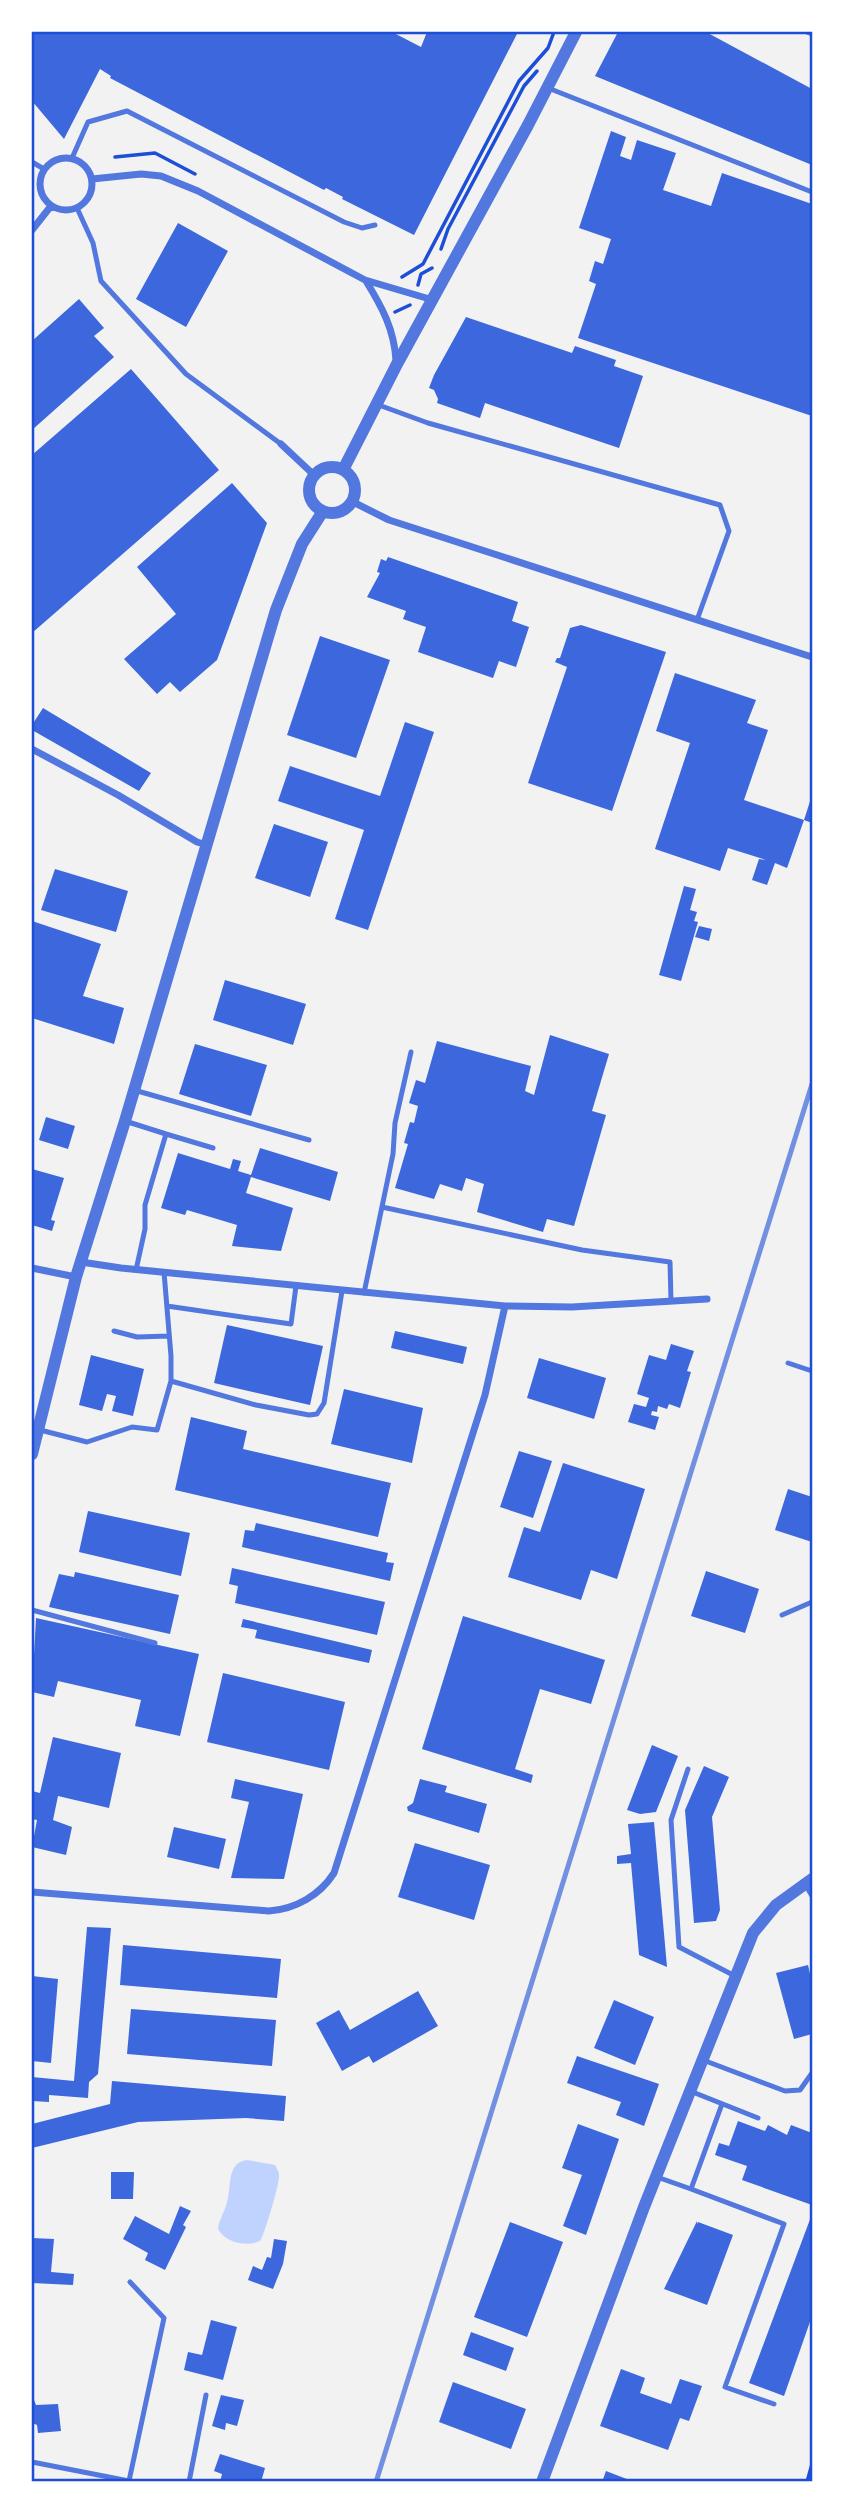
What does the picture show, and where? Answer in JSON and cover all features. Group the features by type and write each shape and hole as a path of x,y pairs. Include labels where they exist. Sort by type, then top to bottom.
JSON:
{"street":[{"path":"343,470 576,32"},
{"path":"72,158 85,166 92,180 89,196 77,208 60,210 51,206 41,193 39,185 44,169 56,159 72,158"},
{"path":"92,180 141,174 162,176 365,280 433,300"},
{"path":"32,230 51,206"},
{"path":"365,280 386,313 396,347 397,365"},
{"path":"281,444 314,475"},
{"path":"328,467 343,470 354,484 351,501 342,510 330,513 317,508 309,495 310,481 314,475 328,467"},
{"path":"351,501 389,520 813,657"},
{"path":"32,1454 80,1262 288,578 302,544 323,511"},
{"path":"32,749 118,795 197,842 207,845"},
{"path":"80,1262 505,1307 572,1307 707,1298"},
{"path":"32,1268 76,1277"},
{"path":"32,1892 269,1912 290,1908 314,1896 326,1885 334,1873 485,1395 505,1307"},
{"path":"542,2482 656,2177 753,1933 776,1905 809,1882"}],"lane":[{"path":"807,32 813,34"},
{"path":"548,88 813,192"},
{"path":"72,158 88,122 127,111 344,222 362,228 375,225"},
{"path":"32,162 44,169"},
{"path":"77,208 93,243 101,281 186,374 281,444"},
{"path":"376,404 428,423 720,505 729,531 697,620"},
{"path":"364,1293 411,1052"},
{"path":"134,1090 309,1140"},
{"path":"125,1121 214,1149"},
{"path":"136,1269 145,1229 145,1205 166,1134"},
{"path":"382,1207 582,1250 670,1262 671,1301"},
{"path":"37,1430 87,1442 132,1427 157,1430 171,1381 163,1272"},
{"path":"167,1306 291,1324 296,1286"},
{"path":"171,1381 256,1405 309,1415 317,1414 324,1403 342,1291"},
{"path":"114,1331 137,1337 169,1336"},
{"path":"788,1363 813,1371"},
{"path":"782,1615 813,1602"},
{"path":"32,1611 155,1643"},
{"path":"688,1769 671,1820 679,1947 735,1976"},
{"path":"809,1882 813,1896"},
{"path":"703,2060 785,2091 800,2090 813,2073"},
{"path":"690,2091 758,2118"},
{"path":"691,2189 722,2104"},
{"path":"656,2177 784,2224 725,2387 774,2404"},
{"path":"32,2462 129,2482 163,2318 130,2282"},
{"path":"189,2482 206,2395"}],"path":[{"path":"391,275 402,277 422,264 519,81 548,48 554,32"},
{"path":"552,53 560,32"},
{"path":"439,257 448,229 524,86 538,70"},
{"path":"115,157 155,153 202,178"},
{"path":"386,313 409,306 421,274 433,267"},
{"path":"807,2482 813,2464"}],"water":[{"path":"247,2160 275,2165 279,2176 260,2241 243,2244 226,2238 218,2229 233,2170 240,2162"}],"building":[{"path":"32,32 392,32 421,47 427,32 518,32 414,235 110,78 111,76 100,69 64,139 32,101"},
{"path":"618,32 706,32 812,89 812,165 595,76"},
{"path":"611,131 626,137 620,156 631,160 637,140 676,153 663,190 711,206 722,173 812,204 812,416 578,338 596,284 589,281 595,261 603,264 611,239 579,228"},
{"path":"178,223 228,251 186,327 136,299"},
{"path":"79,299 104,328 94,336 114,357 32,430 32,341"},
{"path":"466,317 572,353 575,346 616,360 614,366 643,376 619,448 485,403 480,418 437,403 434,390 429,388"},
{"path":"131,369 219,470 32,633 32,455"},
{"path":"232,483 267,523 217,660 180,692 170,682 157,694 124,659 176,614 137,567"},
{"path":"388,557 518,602 512,621 529,627 516,667 499,661 493,678 418,652 426,627 403,619 406,611 367,597 380,573 377,572 381,559 386,561"},
{"path":"581,625 666,652 612,811 528,783 567,667 555,662 560,658 570,628"},
{"path":"320,636 390,660 356,758 287,735"},
{"path":"675,673 756,700 747,723 768,730 744,800 804,820 787,868 775,863 767,885 752,880 759,859 766,860 728,848 720,871 655,849 690,743 656,731"},
{"path":"43,708 151,773 139,791 32,730 32,725"},
{"path":"405,722 434,732 368,930 335,919 364,830 278,801 290,766 380,796"},
{"path":"812,795 812,823 804,820"},
{"path":"274,824 328,842 310,897 255,878"},
{"path":"55,869 128,891 116,932 41,910"},
{"path":"684,886 696,889 690,910 697,912 694,921 698,922 681,981 659,975"},
{"path":"32,921 101,944 83,996 124,1008 114,1044 32,1018"},
{"path":"699,926 712,929 709,941 695,937"},
{"path":"225,980 306,1004 293,1045 213,1020"},
{"path":"550,1035 609,1054 592,1111 606,1115 574,1226 547,1219 543,1232 477,1212 484,1184 466,1178 462,1191 440,1184 434,1199 395,1188 408,1144 404,1143 410,1122 414,1123 418,1106 409,1103 416,1080 425,1083 437,1041 531,1066 525,1091 534,1095"},
{"path":"195,1044 267,1065 251,1116 179,1094"},
{"path":"46,1117 75,1126 68,1149 39,1140"},
{"path":"260,1148 338,1172 330,1201 251,1177 246,1193 293,1208 281,1251 232,1246 237,1225 187,1210 185,1215 161,1208 178,1153 230,1169 233,1159 241,1161 238,1171 251,1175"},
{"path":"32,1169 64,1178 51,1220 55,1221 52,1231 32,1225"},
{"path":"227,1325 323,1346 310,1405 214,1383"},
{"path":"395,1331 467,1347 463,1364 391,1348"},
{"path":"671,1344 694,1351 680,1408 669,1404 667,1409 658,1406 657,1412 652,1411 651,1415 659,1417 655,1430 628,1422 634,1404 646,1407 649,1398 637,1394 649,1355 666,1360"},
{"path":"91,1355 144,1369 133,1416 112,1411 116,1396 107,1394 102,1411 79,1405"},
{"path":"539,1358 606,1378 594,1419 527,1398"},
{"path":"344,1389 423,1408 412,1463 331,1444"},
{"path":"191,1417 247,1431 243,1449 391,1483 378,1537 175,1490"},
{"path":"519,1451 552,1461 533,1518 500,1507"},
{"path":"563,1463 645,1489 617,1579 591,1570 581,1600 508,1577 524,1527 540,1532"},
{"path":"788,1489 812,1497 812,1542 775,1530"},
{"path":"88,1511 190,1533 181,1576 79,1552"},
{"path":"256,1523 388,1553 386,1562 394,1563 390,1581 242,1547 245,1530 254,1531"},
{"path":"232,1568 385,1602 377,1635 235,1603 238,1586 229,1584"},
{"path":"706,1571 759,1589 745,1633 691,1616"},
{"path":"75,1572 179,1595 170,1634 49,1607 59,1574 74,1577"},
{"path":"463,1616 605,1660 591,1704 540,1689 515,1769 533,1775 531,1783 422,1749"},
{"path":"36,1618 199,1654 180,1736 135,1726 141,1700 58,1681 54,1697 32,1692"},
{"path":"243,1619 372,1650 369,1663 255,1638 257,1630 241,1627"},
{"path":"223,1673 345,1702 329,1770 207,1742"},
{"path":"53,1737 121,1753 109,1808 58,1796 53,1820 72,1827 66,1855 32,1847 37,1820 32,1819 32,1791 40,1793"},
{"path":"652,1745 678,1756 656,1812 640,1814 627,1810"},
{"path":"704,1766 729,1777 712,1817 720,1910 716,1921 694,1923 685,1810"},
{"path":"235,1779 303,1794 284,1879 231,1878 249,1802 231,1798"},
{"path":"420,1779 447,1786 445,1792 487,1804 479,1833 408,1811 407,1807 413,1803"},
{"path":"654,1822 667,1967 639,1955 631,1863 617,1864 617,1856 631,1854 628,1824"},
{"path":"174,1827 226,1839 219,1869 167,1857"},
{"path":"415,1843 490,1865 474,1920 398,1897"},
{"path":"87,1927 111,1928 98,2074 89,2082 88,2098 49,2095 49,2102 32,2101 32,2077 74,2081"},
{"path":"123,1945 281,1959 277,1998 120,1985"},
{"path":"808,1965 812,1983 812,2034 794,2039 776,1973"},
{"path":"32,1976 58,1979 51,2063 32,2061"},
{"path":"418,1991 438,2026 373,2063 369,2056 342,2071 316,2023 339,2010 350,2030"},
{"path":"614,2000 654,2017 635,2065 594,2048"},
{"path":"131,2009 276,2020 272,2066 127,2054"},
{"path":"577,2056 659,2084 644,2126 616,2115 621,2102 567,2083"},
{"path":"112,2081 286,2096 284,2121 246,2118 138,2122 32,2148 32,2124 110,2104"},
{"path":"738,2121 765,2131 768,2125 787,2135 791,2125 812,2133 812,2205 742,2180 747,2166 715,2155 719,2143 729,2146"},
{"path":"578,2124 619,2139 586,2235 563,2226 582,2175 562,2168"},
{"path":"111,2172 134,2172 133,2199 111,2199"},
{"path":"180,2206 191,2211 165,2270 145,2260 148,2253 123,2239 135,2216 169,2234"},
{"path":"812,2214 812,2316 784,2396 749,2383"},
{"path":"697,2221 697,2224 698,2222 733,2235 707,2305 664,2289"},
{"path":"510,2222 563,2242 527,2337 474,2317"},
{"path":"32,2238 54,2239 51,2272 74,2274 73,2285 32,2283"},
{"path":"274,2239 287,2241 283,2264 273,2289 248,2280 253,2266 262,2270 267,2257 271,2258"},
{"path":"211,2320 237,2327 223,2380 184,2370 188,2352 202,2355"},
{"path":"471,2332 514,2348 506,2371 463,2355"},
{"path":"621,2369 645,2378 640,2393 671,2404 680,2379 702,2386 689,2421 680,2418 668,2450 600,2426"},
{"path":"453,2382 526,2409 511,2449 439,2422"},
{"path":"221,2395 244,2400 237,2426 226,2423 225,2430 212,2426"},
{"path":"32,2400 36,2405 58,2404 61,2431 38,2433 37,2425 32,2423"},
{"path":"220,2454 265,2468 261,2482 220,2482 222,2474 214,2471"},
{"path":"606,2471 632,2481 632,2482 602,2482"}],"railway":[{"path":"376,2482 812,1084"}]}
